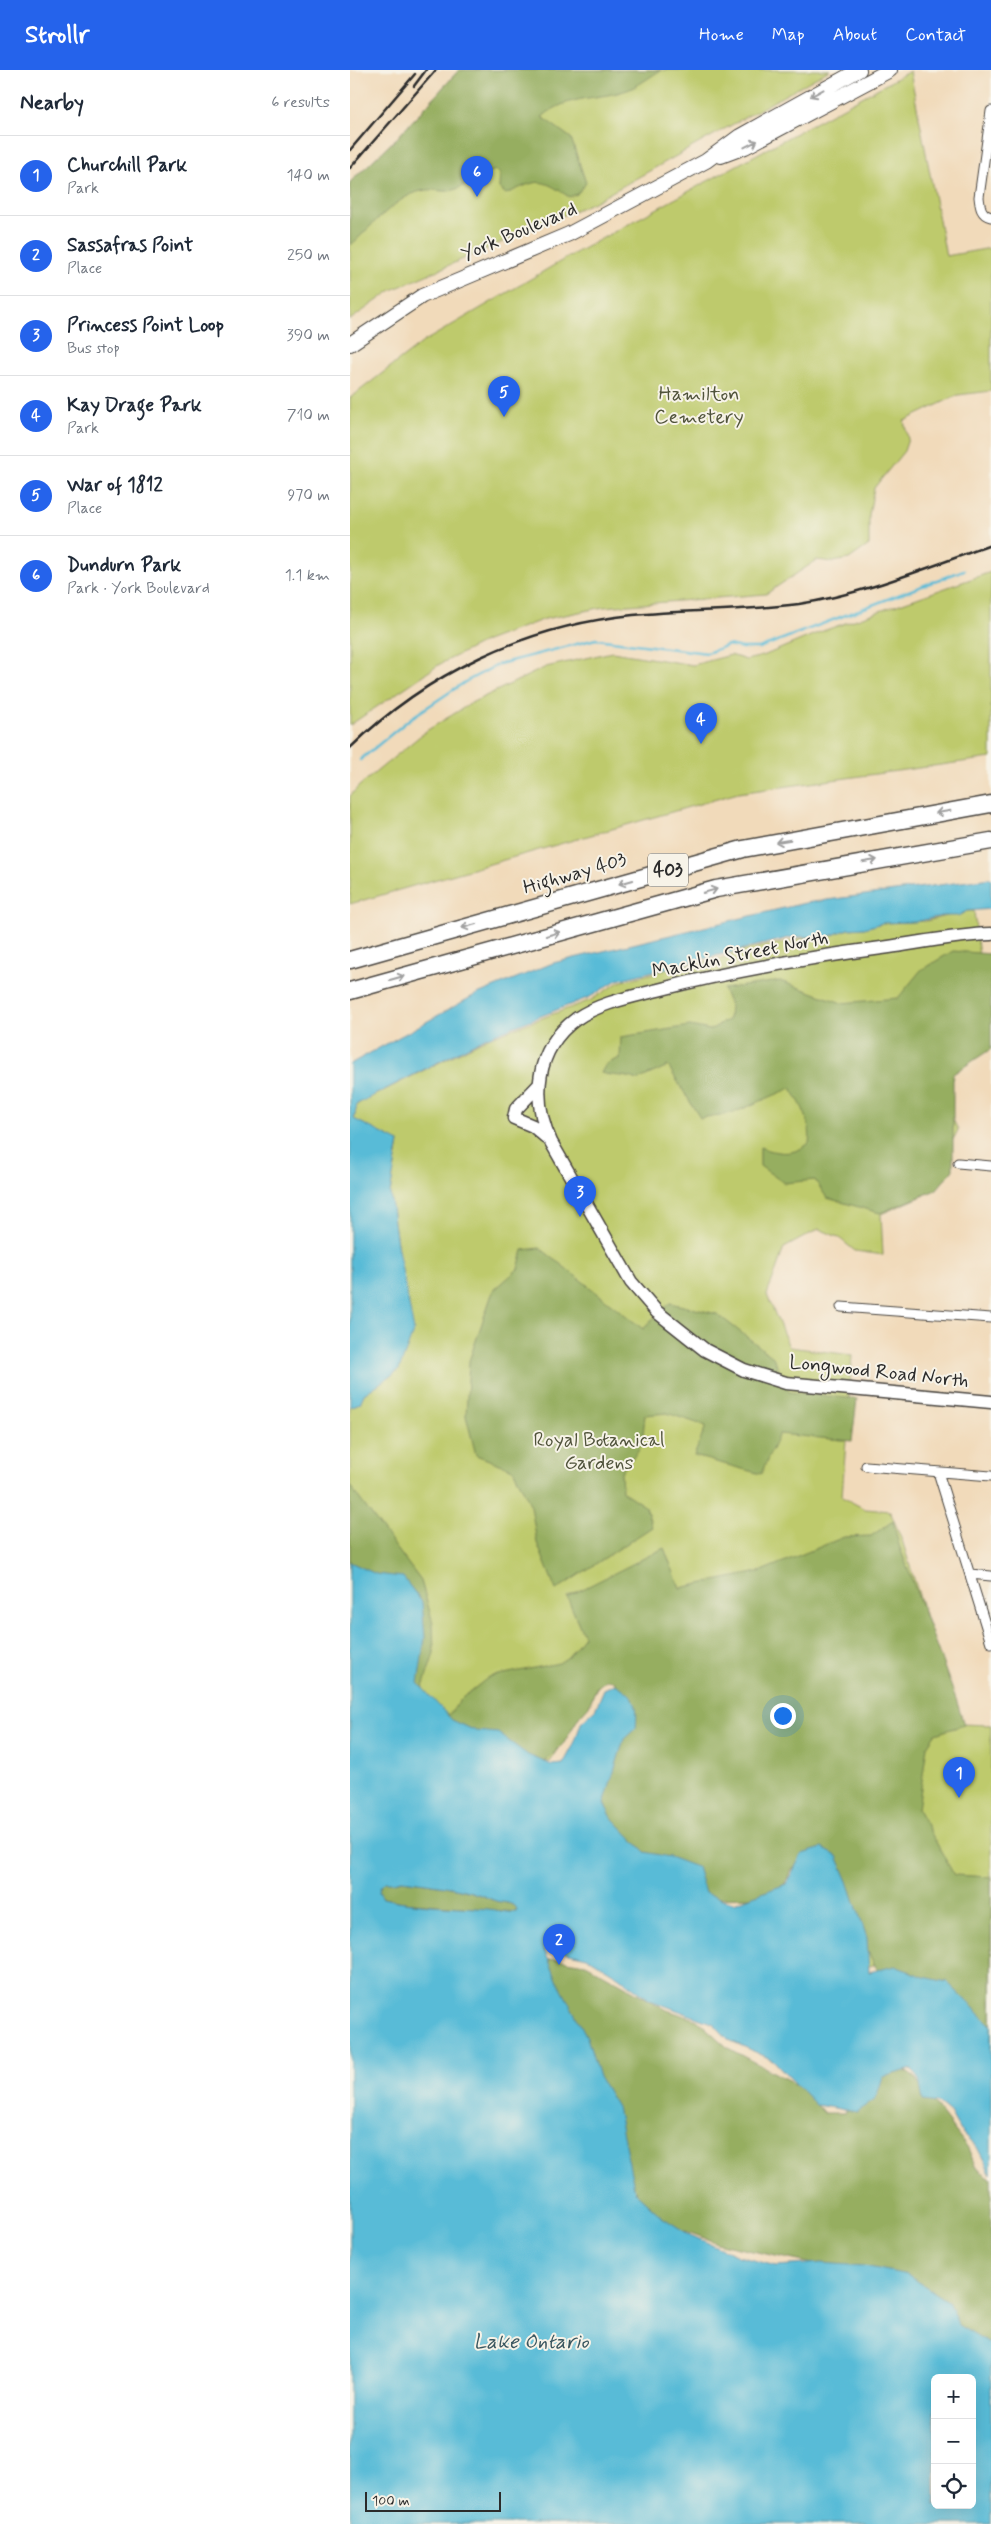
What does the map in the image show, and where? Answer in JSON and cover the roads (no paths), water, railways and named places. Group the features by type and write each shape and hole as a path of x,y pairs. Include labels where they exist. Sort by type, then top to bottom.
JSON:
{"highway":[{"name":"Highway 403","path":"350,960 743,849 991,804"},
{"name":"403","path":"350,991 716,889 991,841"}],"main road":[{"name":"York Boulevard","path":"706,162 740,136 859,70"},
{"name":"York Boulevard","path":"350,344 422,296 569,234 706,162 745,147 890,70"}],"street":[{"path":"991,111 979,197 980,209 987,216 991,217"},
{"name":"Macklin Street North","path":"539,1084 545,1061 558,1035 577,1018 614,1002 717,975 855,951 991,934"},
{"path":"539,1084 516,1110 514,1118 533,1126 551,1142"},
{"name":"Longwood Road North","path":"539,1084 539,1107 551,1142 631,1282 662,1317 706,1350 744,1370 786,1383 991,1402"},
{"path":"958,1163 991,1166"},
{"path":"841,1307 991,1318"},
{"path":"866,1466 991,1476"},
{"path":"938,1472 991,1643"},
{"path":"970,1574 991,1576"}],"water":[{"path":"991,878 991,909 967,911 958,916 942,916 915,922 883,923 864,928 848,929 830,936 793,937 617,980 590,997 487,1037 357,1104 354,1119 399,1142 390,1193 397,1244 414,1330 399,1370 364,1394 360,1403 350,1407 350,1064 475,995 553,963 805,903"},
{"name":"Lake Ontario","path":"350,1562 376,1574 403,1577 422,1602 425,1638 418,1683 452,1720 476,1731 498,1733 528,1755 552,1765 563,1764 574,1744 581,1723 595,1710 604,1689 615,1684 632,1697 637,1713 636,1728 624,1739 604,1804 613,1819 645,1852 670,1857 697,1867 705,1893 734,1903 786,1884 802,1854 822,1848 837,1856 848,1881 867,1938 869,1972 895,1966 924,1977 947,1982 991,2025 991,2174 977,2147 960,2131 950,2113 938,2103 923,2101 919,2080 912,2069 883,2077 876,2098 857,2112 816,2105 773,2060 729,2040 714,2024 650,2000 618,1976 587,1957 543,1947 558,1982 587,2037 599,2077 617,2107 635,2192 662,2217 690,2235 738,2256 776,2266 822,2263 864,2266 908,2275 948,2301 958,2325 991,2345 991,2524 350,2524","holes":["402,1880 460,1889 496,1901 510,1903 517,1910 516,1912 509,1912 396,1901 383,1898 379,1892 380,1887 385,1882"]}],"waterway":[{"path":"360,760 411,718 465,682 499,664 596,639 707,653 728,645 742,648 759,648 964,570"}],"railway":[{"path":"414,86 426,70"},
{"path":"350,168 436,70"},
{"path":"350,150 415,74"},
{"path":"350,748 380,721 412,697 445,676 516,642 554,630 593,621 633,615 758,608 799,604 824,599 872,587 991,545"}],"place":[{"name":"Dundurn Park","path":"477,197"},
{"name":"War of 1812","path":"504,417"},
{"name":"Kay Drage Park","path":"701,744"},
{"name":"Princess Point Loop","path":"580,1217"},
{"name":"Churchill Park","path":"959,1798"},
{"name":"Sassafras Point","path":"559,1965"}],"park label":[{"name":"Hamilton Cemetery","path":"699,406"},
{"name":"Royal Botanical Gardens","path":"599,1452"}]}
